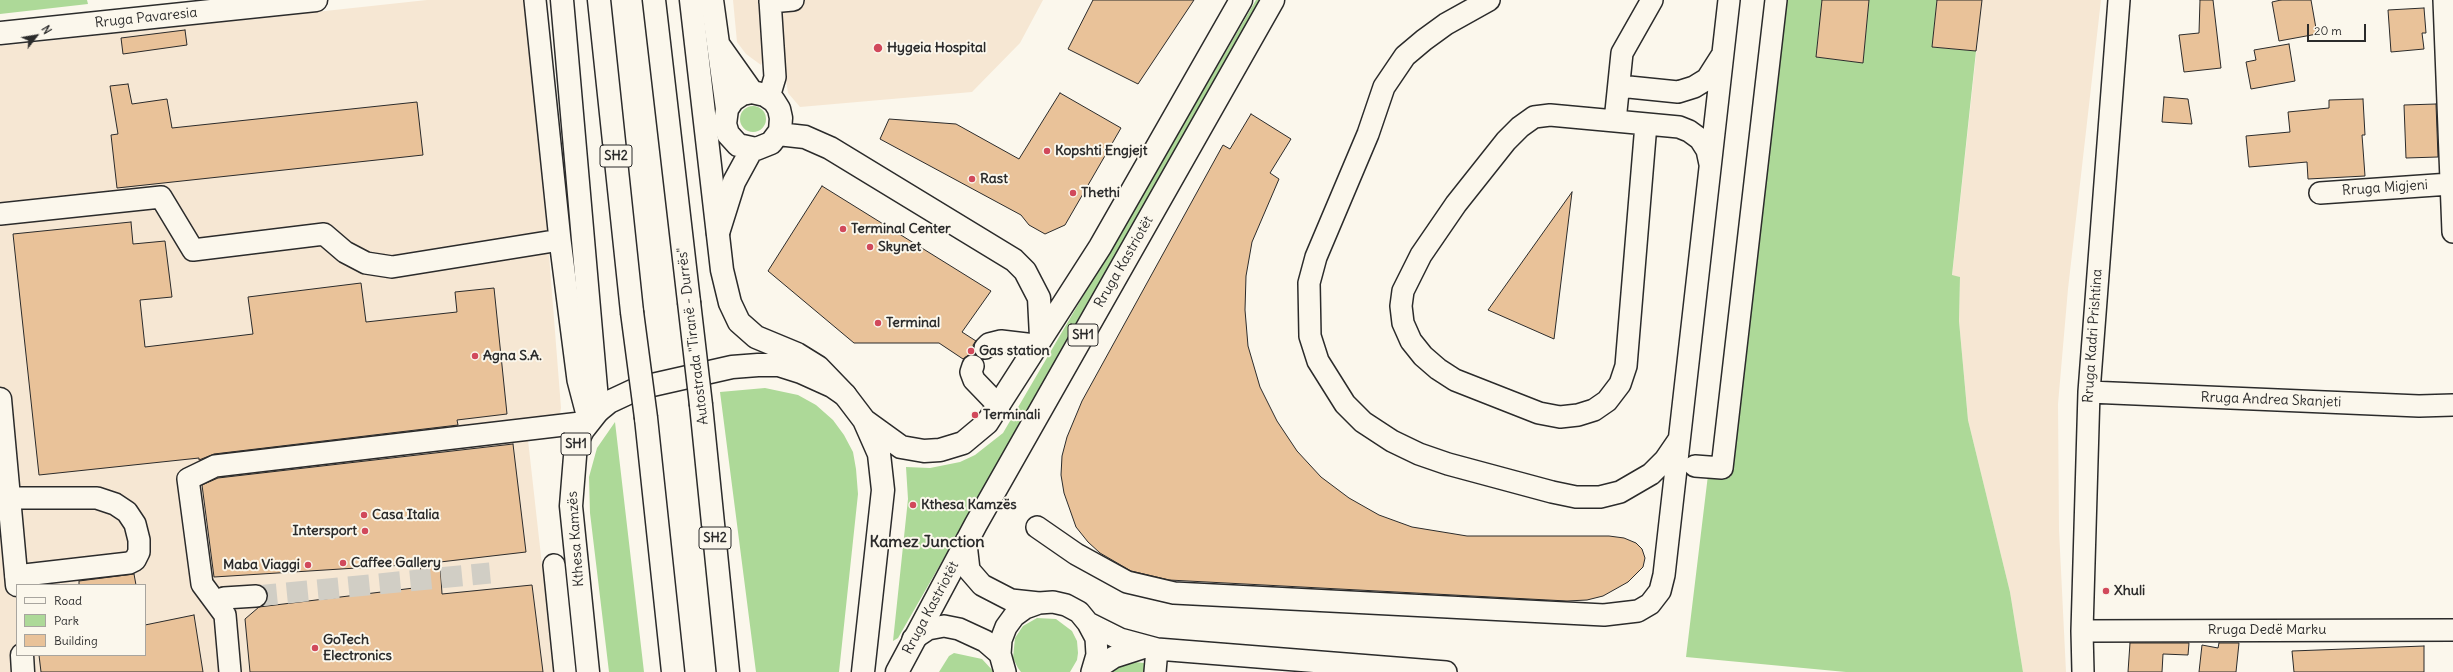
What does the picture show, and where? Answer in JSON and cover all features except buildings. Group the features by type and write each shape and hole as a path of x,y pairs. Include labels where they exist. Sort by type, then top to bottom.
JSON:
{"main road":[{"name":"Rruga Pavaresia","path":"0,33 316,0"},
{"path":"562,0 594,416"},
{"name":"SH2","path":"599,0 632,312 646,418 673,672"},
{"name":"Autostrada \"Tiranë - Durrës\"","path":"654,0 701,405 728,672"},
{"path":"691,0 725,283 739,322 756,337 797,354 818,367 845,395"},
{"path":"712,0 716,41 727,109 725,124 730,137 738,145 752,149 767,145 778,134 781,125 780,112 761,94 716,41"},
{"name":"Rruga Kastriotët","path":"864,420 901,447 940,450 963,443 987,423 999,406 1038,341 1100,247 1242,0"},
{"name":"Rruga Kastriotët","path":"897,672 913,639 966,544 1273,0"},
{"path":"727,109 739,96 761,94"},
{"path":"778,134 805,137 830,148 1014,260 1025,271 1039,298 1038,341"},
{"path":"718,233 734,182 752,149"},
{"name":"Kthesa Kamzës","path":"588,672 571,506 576,444 594,416 619,397 639,388 732,367 758,365 779,365 802,372 820,379 845,395 864,420 879,454 883,490 863,672"},
{"path":"0,399 17,580"},
{"path":"22,656 23,672"}],"street":[{"path":"230,672 225,607 202,584 188,479 215,466 594,416 578,380 560,240 535,0"},
{"path":"761,94 775,78 770,1 792,0"},
{"path":"1488,0 1446,24 1424,40 1405,56 1384,87 1368,134 1316,257 1309,283 1310,336 1318,361 1345,404 1363,422 1392,441 1419,454 1448,464 1570,496 1600,497 1620,492 1636,484 1666,460 1680,436"},
{"path":"1615,121 1622,52 1652,0"},
{"path":"1037,527 1076,554 1127,582 1174,593 1622,615 1638,611 1650,604 1660,591 1664,575 1729,0"},
{"path":"1695,466 1722,468 1776,0"},
{"name":"Rruga Kadri Prishtina","path":"2083,672 2082,631 2088,392 2120,0"},
{"path":"2444,0 2453,232"},
{"path":"1619,86 1678,92 1694,88 1706,79 1723,53"},
{"path":"1646,124 1626,366 1620,384 1607,401 1594,410 1578,415 1560,417 1532,410 1455,380 1438,369 1411,341 1403,323 1403,291 1421,255 1456,204 1506,141 1520,127 1534,117 1550,115 1679,127 1689,131 1700,139 1707,150 1711,168"},
{"name":"Rruga Migjeni","path":"2320,193 2450,184"},
{"path":"0,214 161,197 193,250 324,234 345,252 366,263 392,267 560,240"},
{"path":"985,348 989,344 1001,341 1038,341"},
{"path":"973,366 971,372 974,380 999,406"},
{"name":"Rruga Andrea Skanjeti","path":"2088,392 2419,406 2453,405"},
{"path":"9,498 89,498 103,500 115,504 127,512 135,524 139,540 139,552 135,560 128,563 17,580"},
{"path":"966,544 969,570 982,585 1011,600 1038,603 1053,602 1066,605 1078,612 1088,623 1096,638 1097,655 1092,672"},
{"path":"554,565 565,672"},
{"path":"225,607 256,596"},
{"path":"1002,663 1001,640 1006,627 1014,616 1025,608 1038,603"},
{"path":"1088,623 1120,640 1151,648 1242,664 1446,672"},
{"path":"913,639 928,629 944,626 959,629 985,641 1002,663"},
{"name":"Rruga Dedë Marku","path":"2082,631 2453,630"},
{"path":"1092,672 1114,657 1151,648"},
{"path":"1151,648 1155,672"}],"shaded area":[{"path":"427,0 524,0 548,242 561,408 558,425 528,440 554,672 0,672 0,46"},
{"name":"Hygeia Hospital","path":"733,0 1043,0 1020,43 972,92 800,107 788,93 783,58 763,60 761,65 746,54 737,42"},
{"path":"1982,0 2101,0 2068,289 2058,404 2059,530 2066,672 2023,672 2010,592 1968,420 1959,321 1960,277 1952,276"}],"green space":[{"path":"0,0 87,0 88,4 0,14"},
{"path":"1256,0 1264,0 898,638 893,641 908,499 906,467 930,468 960,462 975,455 1003,433"},
{"path":"1786,0 1822,0 1816,57 1863,63 1869,0 1937,0 1932,47 1976,51 1952,275 1960,277 1959,321 1968,420 2010,592 2023,672 1846,672 1686,657 1708,475 1731,477"},
{"path":"753,106 762,110 766,119 762,128 753,132 744,128 740,119 744,110"},
{"path":"765,388 798,395 816,405 833,420 844,435 853,452 858,494 839,672 756,672 720,392"},
{"path":"615,422 644,672 609,672 590,513 589,477 597,448"},
{"path":"1037,618 1056,619 1072,631 1077,641 1078,653 1077,660 1070,672 1021,672 1018,668 1013,658 1015,638 1023,626"},
{"path":"954,653 982,659 994,672 939,672 949,656"},
{"path":"1126,661 1144,663 1148,672 1109,672"}],"tunnel":[{"path":"256,596 490,573"}],"place":[{"name":"Hygeia Hospital","path":"878,48"},
{"name":"Kopshti Engjejt","path":"1047,151"},
{"name":"Rast","path":"972,179"},
{"name":"Thethi","path":"1073,193"},
{"name":"Terminal Center","path":"843,229"},
{"name":"Skynet","path":"870,247"},
{"name":"Terminal","path":"878,323"},
{"name":"Gas station","path":"971,351"},
{"name":"Agna S.A.","path":"475,356"},
{"name":"Terminali","path":"975,415"},
{"name":"Kthesa Kamzës","path":"913,505"},
{"name":"Casa Italia","path":"364,515"},
{"name":"Intersport","path":"365,531"},
{"name":"Caffee Gallery","path":"343,563"},
{"name":"Maba Viaggi","path":"308,565"},
{"name":"Xhuli","path":"2106,591"},
{"name":"GoTech Electronics","path":"315,648"}],"district":[{"name":"Kamez Junction","path":"927,542"}]}
